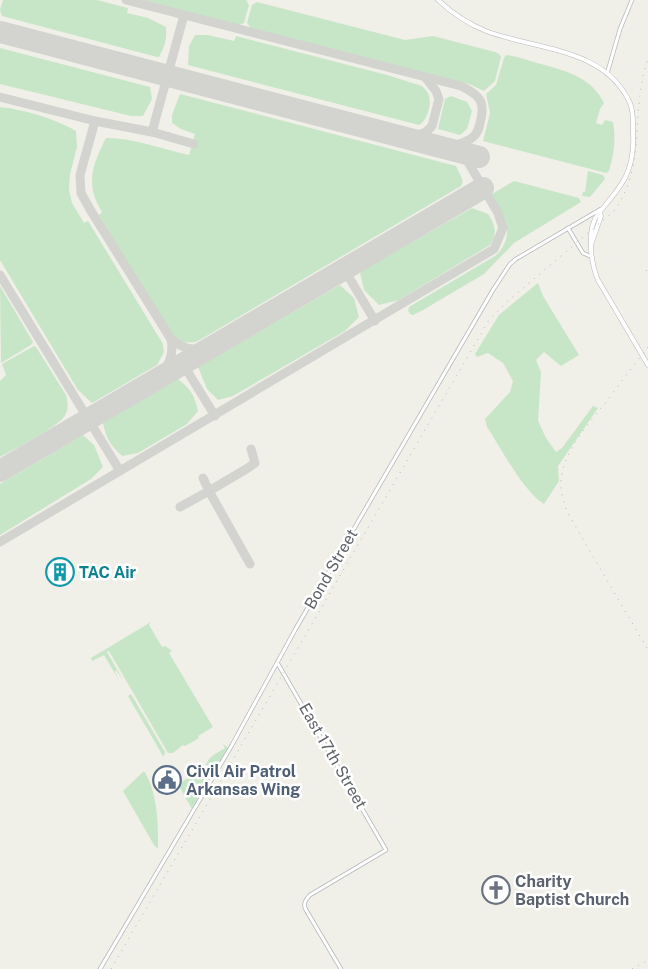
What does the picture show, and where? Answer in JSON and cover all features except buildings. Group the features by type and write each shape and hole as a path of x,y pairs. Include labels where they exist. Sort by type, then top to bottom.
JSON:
{"main road":[{"path":"438,0 458,16 477,27 579,57 593,63 620,88 631,108 634,143 632,157 627,174 602,210 591,245 597,277 601,286 648,365"}],"street":[{"path":"607,74 620,29 632,0"},
{"name":"Bond Street","path":"100,969 232,746 300,621 501,276 516,259 602,210"},
{"path":"568,228 583,253 593,257"},
{"name":"East 17th Street","path":"278,663 386,850 310,895 305,900 304,906 341,969"}],"green space":[{"path":"3,0 97,0 128,8 127,13 148,18 166,27 165,42 159,57 157,57 2,16 0,10"},
{"path":"143,0 246,0 249,5 244,23 239,25"},
{"path":"257,2 405,40 433,36 495,52 501,57 495,81 484,91 469,84 251,28 247,23 252,5"},
{"path":"195,35 208,35 234,41 236,36 387,75 422,86 430,99 428,112 419,125 188,65 189,46"},
{"path":"0,48 150,87 152,99 143,116 131,116 0,84"},
{"path":"506,55 522,58 575,75 592,86 604,103 596,123 602,125 605,120 613,122 614,147 609,171 606,173 483,141 490,113 486,94 496,85"},
{"path":"180,94 456,166 463,181 461,186 198,341 184,342 172,335 99,215 102,212 93,193 92,184 94,166 106,138 137,142 189,155 195,134 181,129 172,123 172,115"},
{"path":"451,96 467,102 472,111 467,129 460,135 438,129 445,99"},
{"path":"0,107 39,115 76,131 77,147 70,174 69,190 72,203 84,223 88,221 163,344 164,352 157,365 92,403 78,390 0,260"},
{"path":"588,171 603,175 605,179 590,197 582,196 583,192 585,192"},
{"path":"514,181 579,198 581,202 514,243 484,274 423,310 413,315 410,314 408,311 409,307 499,252 507,238 507,227 492,194"},
{"path":"472,208 488,214 492,222 495,233 490,245 399,300 379,305 364,290 360,272"},
{"path":"538,283 543,296 579,355 561,366 544,352 536,360 541,372 538,421 546,438 556,452 562,448 593,406 598,408 558,466 559,481 544,504 536,498 520,479 487,427 485,419 510,392 513,381 503,363 488,353 477,357 475,354 499,315"},
{"path":"340,285 354,298 359,317 345,331 233,396 218,400 207,389 198,367"},
{"path":"0,286 33,342 1,363"},
{"path":"34,346 66,395 67,412 53,426 0,457 0,381 6,375 2,364"},
{"path":"178,379 191,393 198,411 187,424 138,453 122,456 109,441 103,423"},
{"path":"83,435 94,445 103,467 91,479 0,535 0,484"},
{"path":"151,622 149,625 162,647 165,646 172,651 169,653 213,727 198,736 199,738 185,746 183,745 173,753 168,753 109,651 107,652 123,680 116,670 115,672 120,682 104,655 92,661 91,658"},
{"path":"131,694 165,752 164,756 128,696"},
{"path":"223,744 228,748 192,809 178,784 206,768 210,758 225,748"},
{"path":"145,772 149,781 155,800 158,849 123,791"}],"taxiway":[{"path":"126,0 461,86 480,100 482,116 479,129 475,135 464,142 448,148"},
{"path":"152,132 184,15"},
{"path":"409,138 426,132 432,126 439,99 436,91 425,77"},
{"path":"0,97 95,121 152,132 194,144"},
{"path":"95,121 80,175 81,193 171,339 188,348 208,349"},
{"path":"0,542 494,249 503,228 498,213 462,152"},
{"path":"344,269 375,321"},
{"path":"0,275 120,471"},
{"path":"161,376 170,359 172,350 171,339"},
{"path":"183,364 215,416"},
{"path":"250,564 209,491 255,463 251,449"},
{"path":"180,507 209,491 203,478"}],"runway":[{"path":"0,32 479,157"},
{"path":"0,471 483,188"}],"railway":[{"path":"111,969 489,320 508,301 615,210 625,191 635,155 639,99 648,59"},
{"path":"648,347 574,444 565,463 561,484 565,507 570,517 648,650"},
{"path":"632,969 648,960"}],"place":[{"name":"TAC Air","path":"60,572"},
{"name":"Civil Air Patrol Arkansas Wing","path":"167,780"},
{"name":"Charity Baptist Church","path":"496,890"}]}
